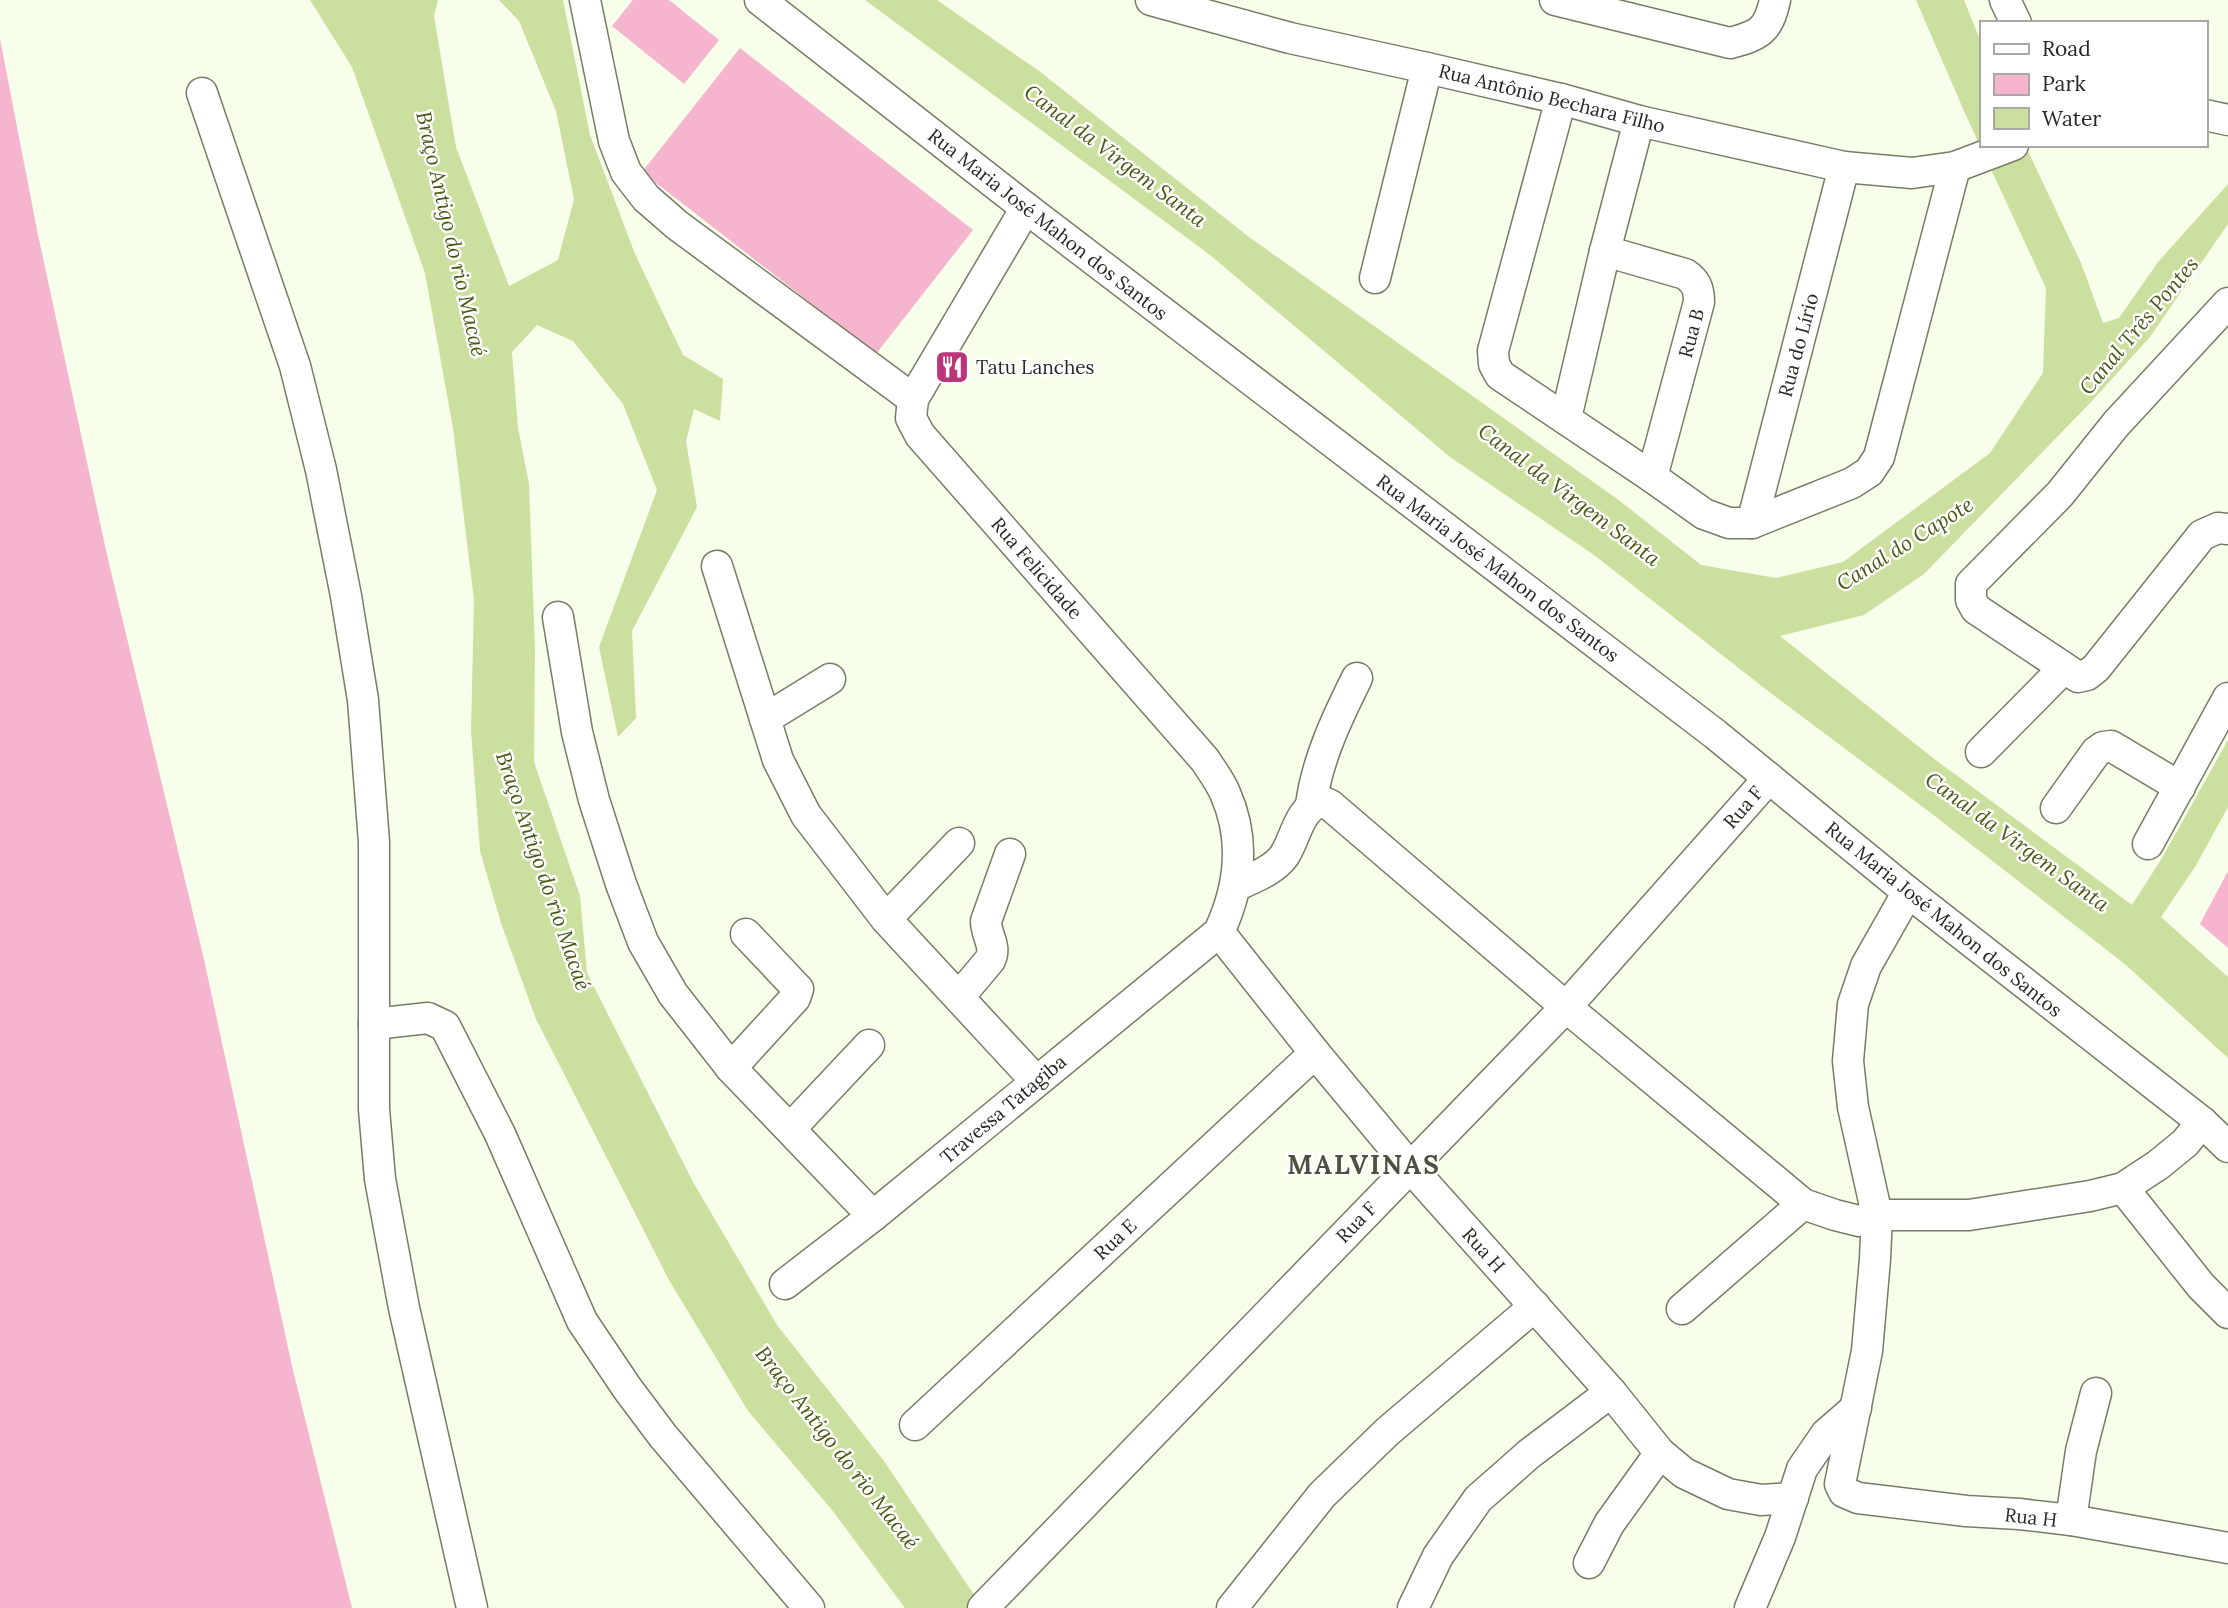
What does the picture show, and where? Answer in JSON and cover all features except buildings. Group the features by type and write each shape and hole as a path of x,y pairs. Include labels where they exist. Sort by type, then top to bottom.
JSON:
{"street":[{"path":"585,0 614,141 626,172 646,198 677,225 913,399 1026,208"},
{"name":"Rua Maria José Mahon dos Santos","path":"760,0 1026,208 1715,734 1908,892 2202,1122 2228,1147"},
{"name":"Rua Antônio Bechara Filho","path":"1152,0 1290,38 1844,167 1912,173 1969,163 2008,147"},
{"path":"1555,0 1730,43 1755,36 1771,19 1775,0"},
{"path":"2005,0 2015,21"},
{"path":"1375,278 1427,68"},
{"path":"202,93 295,366 321,470 346,596 363,700 374,842 374,1110 380,1179 404,1307 472,1608"},
{"path":"1561,99 1493,351 1494,364 1500,375 1704,514 1729,523 1752,523 1852,483 1869,472 1879,457 1969,163"},
{"path":"2207,115 2228,120"},
{"path":"1566,418 1639,121"},
{"name":"Rua do Lírio","path":"1752,523 1844,167"},
{"name":"Rua B","path":"1605,251 1685,274 1693,279 1699,292 1699,302 1652,477"},
{"path":"2228,303 2116,424 2060,494 1971,584 1971,600 1976,608 2064,668 2078,677 2087,675 2096,668 2202,535 2218,528 2228,529"},
{"name":"Rua Felicidade","path":"913,399 911,418 920,435 1205,760 1225,793 1235,821 1238,853 1236,886 1219,932"},
{"path":"717,566 778,760 806,815 886,919 1036,1081"},
{"path":"558,617 577,732 594,800 643,942 673,994 731,1068 873,1216"},
{"path":"1982,752 2064,668"},
{"path":"765,719 830,678"},
{"path":"1236,886 1272,867 1283,856 1311,805 1314,785 1337,718 1357,678"},
{"path":"2148,844 2228,698"},
{"path":"2056,808 2096,752 2103,747 2111,746 2180,787"},
{"name":"Rua F","path":"988,1603 1566,1007 1769,778"},
{"path":"1311,805 1321,802 1330,805 1566,1007 1803,1203 1859,1221 1877,1215 1969,1215 2063,1201 2123,1188 2185,1143 2202,1122"},
{"path":"886,919 959,842"},
{"path":"959,997 993,953 993,946 986,932 986,922 1010,854"},
{"path":"1749,1608 1770,1563 1802,1469 1826,1434 1856,1408 1869,1329 1877,1215 1853,1107 1848,1060 1853,1004 1866,966 1908,892"},
{"name":"Rua H","path":"1219,932 1315,1054 1410,1167 1611,1392 1660,1453 1684,1474 1728,1494 1761,1500 1793,1498"},
{"name":"Travessa Tatagiba","path":"785,1284 873,1216 1219,932"},
{"path":"731,1068 795,998 798,989 746,934"},
{"path":"374,1024 428,1018 445,1026 500,1133 582,1321 663,1436 809,1608"},
{"path":"790,1129 869,1045"},
{"name":"Rua E","path":"915,1425 1315,1054"},
{"path":"2123,1188 2201,1286 2228,1313"},
{"path":"1682,1309 1803,1203"},
{"path":"1232,1608 1322,1495 1387,1432 1535,1306"},
{"path":"1413,1608 1438,1556 1478,1499 1530,1454 1611,1392"},
{"path":"2071,1521 2081,1451 2096,1393"},
{"name":"Rua H","path":"1856,1408 1840,1484 1844,1492 1858,1498 2071,1521 2228,1548"},
{"path":"1589,1563 1609,1524 1660,1453"}],"green space":[{"path":"633,0 669,0 719,40 684,84 612,26"},
{"path":"0,39 37,230 107,555 203,955 292,1366 352,1608 0,1608"},
{"path":"740,48 973,230 876,354 642,172"},
{"path":"2228,871 2228,948 2200,924"}],"water":[{"name":"Braço Antigo do rio Macaé","path":"310,0 438,0 434,16 456,147 509,286 558,260 574,199 556,111 519,21 499,0 563,0 590,135 635,254 683,355 723,379 720,421 694,409 686,441 697,507 632,631 636,718 618,737 599,647 657,490 623,404 573,341 537,325 512,352 518,428 529,484 535,650 534,762 580,896 587,973 693,1182 777,1325 884,1461 983,1608 905,1608 832,1510 748,1411 669,1280 536,1019 501,923 480,851 471,731 474,600 453,428 425,273 352,67"},
{"path":"865,0 937,0 1039,71 1249,237 1620,501 1701,565 1776,578 1843,562 1990,453 2043,373 2046,288 1981,147 2026,147 2081,263 2103,323 2119,318 2158,262 2228,184 2228,224 2150,337 2091,402 1924,574 1864,615 1780,636 1933,758 2132,905 2162,858 2228,740 2228,807 2195,867 2161,917 2228,977 2228,1058 2126,965 1927,810 1772,694 1594,555 1450,457 1210,255"},
{"path":"1916,0 1964,0 1980,40 1980,146"}],"place":[{"name":"Tatu Lanches","path":"952,367"}],"district":[{"name":"MALVINAS","path":"1364,1165"}],"water label":[{"name":"Canal da Virgem Santa","path":"1115,156"},
{"name":"Canal Três Pontes","path":"2139,326"},
{"name":"Canal da Virgem Santa","path":"1569,495"},
{"name":"Canal do Capote","path":"1905,544"},
{"name":"Canal da Virgem Santa","path":"2017,842"}]}
